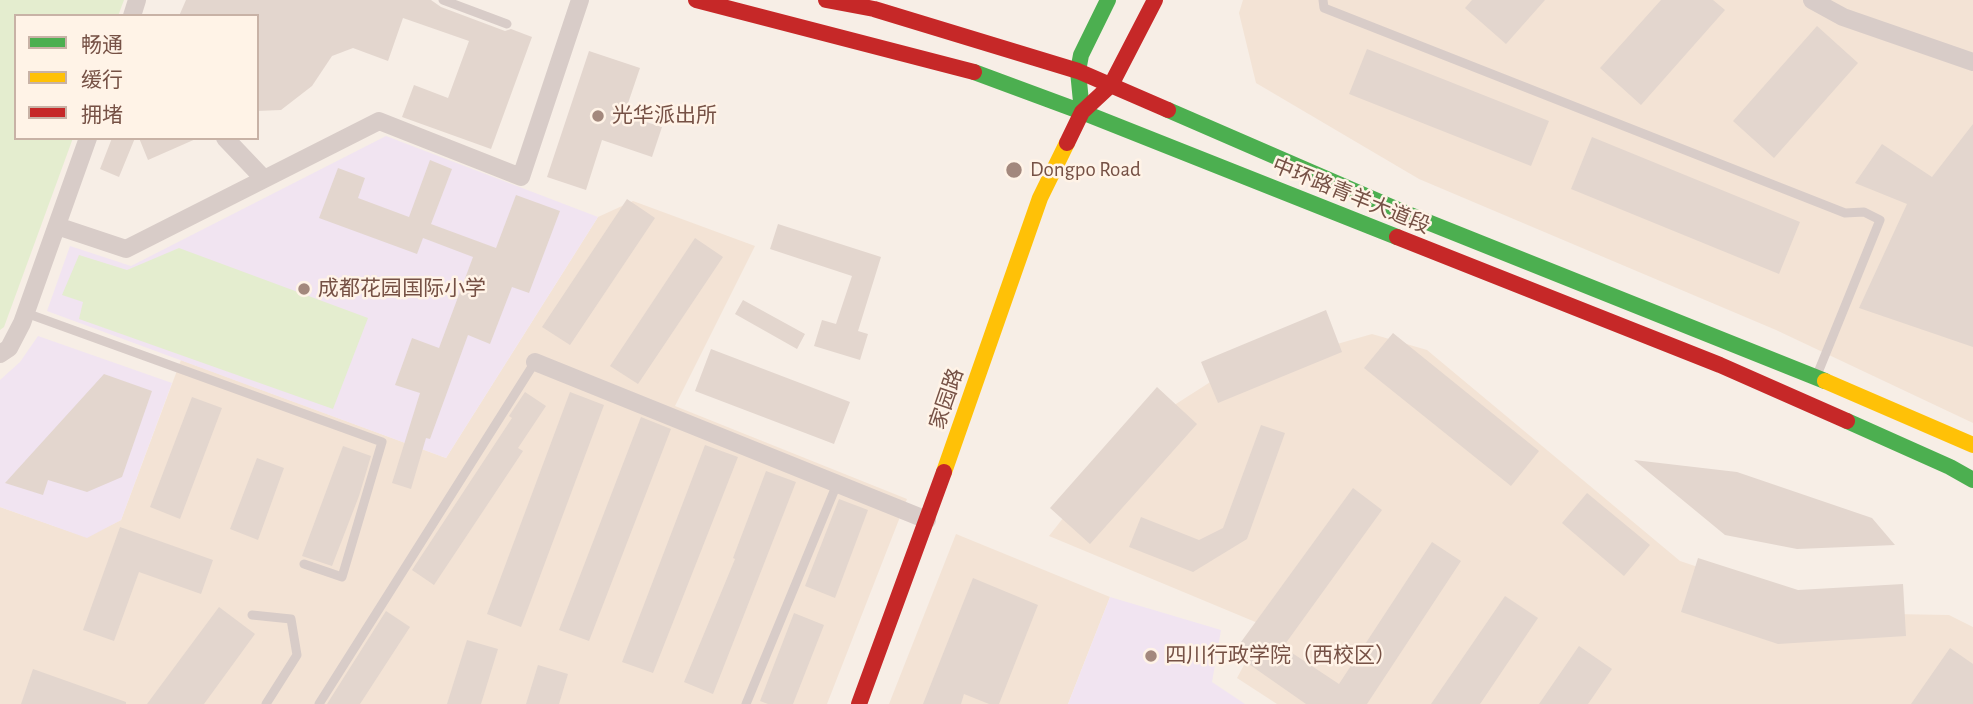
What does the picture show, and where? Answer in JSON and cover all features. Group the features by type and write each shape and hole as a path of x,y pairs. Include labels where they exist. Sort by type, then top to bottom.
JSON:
{"main road":[{"name":"中环路青羊大道段","path":"696,0 963,68 1082,112 1720,365 1950,467 1973,480"},
{"name":"中环路青羊大道段","path":"826,0 874,9 1078,71 1410,215 1816,377 1973,445"},
{"path":"1082,112 1078,71 1081,55 1108,0"},
{"path":"1082,112 1111,85 1155,0"},
{"name":"家园路","path":"859,704 1040,198 1082,112"}],"street":[{"path":"57,226 126,249 379,121 522,177 580,0"},
{"path":"1812,0 1843,17 1973,62"},
{"path":"0,354 9,348 26,313 87,140"},
{"path":"227,140 264,179"},
{"path":"535,362 927,520"}],"lane":[{"path":"443,0 507,24"},
{"path":"1323,0 1324,8 1845,213 1864,212 1880,220 1816,377"},
{"path":"26,313 382,442 342,578 304,564"},
{"path":"319,704 535,362"},
{"path":"746,704 836,484"},
{"path":"252,615 291,619 298,655 265,704"}],"shaded area":[{"path":"1243,0 1973,0 1973,423 1776,330 1419,179 1256,83 1239,13"},
{"name":"成都花园国际小学","path":"386,136 598,217 446,458 47,311 70,246 131,266"},
{"path":"633,201 755,246 675,406 907,499 827,704 0,704 0,507 86,537 121,520 181,360 446,458 598,217"},
{"path":"1372,334 1427,350 1680,561 1835,613 1949,615 1973,627 1973,704 1277,704 1237,678 1265,626 1049,536 1129,434 1215,379"},
{"path":"38,336 172,383 121,520 87,538 0,507 0,380 20,362"},
{"path":"956,534 1110,597 1068,704 889,704"},
{"name":"四川行政学院（西校区）","path":"1110,597 1221,630 1212,682 1245,704 1068,704"}],"green space":[{"path":"0,0 124,0 119,14 14,14 14,140 72,140 4,327 0,330"},
{"path":"179,248 368,318 333,409 79,319 83,302 62,295 79,255 127,270"}],"building":[{"path":"186,0 431,0 441,7 505,31 511,29 532,37 491,149 402,117 414,85 448,98 469,41 403,18 388,61 353,48 332,56 312,86 281,110 259,111 259,14 180,14"},
{"path":"1472,0 1545,0 1506,44 1465,8"},
{"path":"1661,0 1713,0 1725,10 1641,105 1600,68"},
{"path":"1817,26 1858,63 1774,158 1733,121"},
{"path":"1367,49 1549,121 1531,166 1349,94"},
{"name":"光华派出所","path":"589,51 640,68 624,115 662,127 652,157 602,140 586,190 547,177"},
{"path":"1973,124 1973,347 1859,308 1907,204 1855,183 1882,144 1932,177"},
{"path":"1592,137 1800,222 1779,274 1571,189"},
{"path":"111,140 134,140 119,177 100,169"},
{"path":"140,140 193,140 148,160"},
{"path":"430,160 452,169 431,224 496,248 516,195 560,211 529,293 512,287 490,344 468,335 430,439 426,438 411,489 392,483 420,393 395,385 412,338 439,348 473,257 423,238 417,254 319,218 338,168 365,178 358,198 409,217"},
{"path":"627,199 655,218 570,345 542,327"},
{"path":"778,224 881,257 858,331 868,334 860,360 814,346 822,320 836,324 852,276 770,249"},
{"path":"695,238 723,257 638,384 610,366"},
{"path":"743,300 805,334 797,349 735,314"},
{"path":"1326,310 1342,352 1218,403 1201,362"},
{"path":"1393,333 1539,451 1511,486 1364,368"},
{"path":"711,349 850,402 834,444 695,391"},
{"path":"104,374 152,391 122,477 87,492 48,480 43,495 5,483"},
{"path":"1157,387 1197,424 1090,544 1050,508"},
{"path":"525,392 546,406 518,448 523,451 434,585 412,570 512,418 509,416"},
{"path":"570,392 604,405 521,627 487,614"},
{"path":"192,397 222,408 180,519 150,507"},
{"path":"641,417 671,429 589,641 559,630"},
{"path":"1261,425 1285,433 1247,539 1193,572 1129,547 1141,517 1199,540 1223,528"},
{"path":"705,445 738,457 653,673 622,662"},
{"path":"343,446 371,456 332,566 302,556"},
{"path":"257,458 284,468 258,540 230,529"},
{"path":"1634,460 1737,472 1872,518 1895,545 1797,549 1725,535"},
{"path":"766,471 796,482 713,694 684,682 735,559 733,558"},
{"path":"1353,488 1382,510 1283,647 1339,684 1432,542 1461,561 1367,704 1306,704 1233,653"},
{"path":"1587,493 1650,545 1624,576 1562,523"},
{"path":"839,499 868,510 835,598 805,586"},
{"path":"120,527 213,560 201,594 139,572 114,641 83,630"},
{"path":"1698,558 1798,590 1903,584 1906,636 1778,644 1681,612"},
{"path":"973,578 1038,605 999,704 989,704 964,694 961,704 923,704"},
{"path":"1505,596 1538,618 1480,704 1431,704"},
{"path":"219,607 255,634 204,704 147,704"},
{"path":"386,611 410,627 360,704 327,704"},
{"path":"794,613 824,625 793,704 768,704 760,701"},
{"path":"467,640 498,649 481,704 447,704"},
{"path":"1579,646 1612,669 1588,704 1539,704"},
{"path":"1950,648 1973,664 1973,704 1911,704"},
{"path":"538,665 568,674 559,704 526,704"},
{"path":"33,669 126,702 126,704 21,704"}],"traffic: fast":[{"path":"1082,112 1078,71 1081,55 1108,0"},
{"path":"974,72 1397,237"},
{"path":"1168,110 1410,215 1825,381"},
{"path":"1847,421 1973,480"}],"traffic: slow":[{"path":"944,472 1040,198 1067,143"},
{"path":"1825,381 1973,445"}],"traffic: jam":[{"path":"696,0 974,72"},
{"path":"826,0 874,9 1078,71 1168,110"},
{"path":"1067,143 1082,112 1111,85 1155,0"},
{"path":"1397,237 1720,365 1847,421"},
{"path":"859,704 944,472"}],"place":[{"name":"光华派出所","path":"598,116"},
{"name":"Dongpo Road","path":"1014,170"},
{"name":"成都花园国际小学","path":"304,289"},
{"name":"四川行政学院（西校区）","path":"1151,656"}]}
